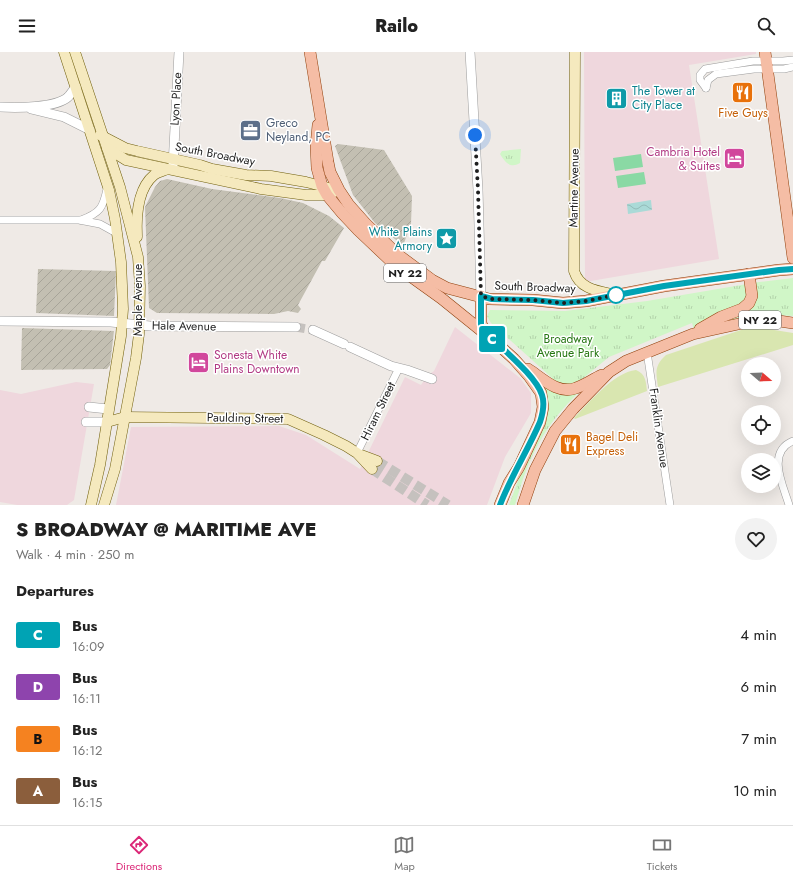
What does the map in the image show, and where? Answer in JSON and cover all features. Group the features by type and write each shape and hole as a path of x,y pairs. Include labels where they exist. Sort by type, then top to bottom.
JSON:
{"main road":[{"name":"Maple Avenue","path":"64,52 108,186 118,234 123,291 122,323 117,364 108,409 100,465 91,505"},
{"name":"Maple Avenue","path":"76,52 120,187 138,257 140,286 136,358 115,468 104,505"},
{"name":"NY 22","path":"310,52 330,172 339,190"},
{"name":"Martine Avenue","path":"575,52 574,272 576,279 588,289 616,295"},
{"path":"767,61 793,258"},
{"name":"NY 22","path":"319,113 316,146 317,168 324,190 352,224 395,265 441,298 514,359 551,385 561,389 576,388 609,372 626,361 693,334 766,319 793,322"},
{"name":"South Broadway","path":"90,130 125,148 212,169 246,175 271,176 324,190 339,190 365,223 409,264 432,280 447,288 492,299 533,300 563,303 586,301 664,286 793,269"},
{"name":"South Broadway","path":"90,130 108,150 126,160 261,189 306,195 324,190"},
{"path":"138,257 136,228 137,213 143,189 153,175 170,169"},
{"path":"693,334 721,317 746,307 752,296 749,274"},
{"path":"481,296 482,328 493,340"},
{"path":"500,505 509,483 519,467 536,430 542,415 543,407 541,393 538,387 514,359"},
{"path":"523,505 535,470 555,431 573,409 609,372"},
{"name":"Paulding Street","path":"108,409 125,417"},
{"name":"Paulding Street","path":"107,422 125,417 283,418 293,420 324,435 357,453 375,465"},
{"path":"109,505 115,468"}],"street":[{"name":"Lyon Place","path":"170,169 173,159 179,52"},
{"path":"470,52 478,190 481,296"},
{"path":"793,60 753,61 704,69 700,75 700,80 706,88 707,82 716,74 754,69 767,61 793,68"},
{"name":"South Broadway","path":"25,108 62,101 68,98 76,86"},
{"name":"South Broadway","path":"0,107 25,108 64,117 90,130"},
{"path":"79,220 100,211 108,186"},
{"path":"0,220 79,220 100,224 118,234"},
{"name":"Hale Avenue","path":"0,321 111,322 157,326 296,327"},
{"path":"313,330 391,366 432,379"},
{"name":"Franklin Avenue","path":"647,352 670,505"},
{"name":"Hiram Street","path":"357,453 398,368"},
{"name":"Paulding Street","path":"89,407 108,409"},
{"name":"Paulding Street","path":"86,422 107,422"},
{"path":"790,505 777,461 778,455 782,450 787,444 793,441"}],"shaded area":[{"path":"584,52 756,52 756,54 689,65 719,259 585,282"},
{"path":"338,144 384,150 412,196 411,224 404,243 401,244 375,223 353,195 335,146"},
{"path":"167,179 212,189 280,198 303,203 329,216 344,228 325,261 322,261 298,305 301,309 298,313 288,311 274,314 157,313 149,308 145,207 155,187 160,181"},
{"path":"38,269 116,271 114,316 36,313"},
{"path":"455,327 520,378 531,393 531,413 505,457 487,505 116,505 131,427 279,426 306,435 360,469 405,377 421,385 427,376 434,371"},
{"path":"22,328 114,331 110,365 107,369 21,370"},
{"path":"76,382 94,384 74,500 67,505 17,505 0,502 0,390 21,394"}],"green space":[{"path":"521,149 520,163 516,165 508,164 500,154 502,151"},
{"path":"641,154 643,167 615,171 613,158"},
{"path":"644,172 646,184 618,188 616,176"},
{"name":"Broadway Avenue Park","path":"793,278 793,316 761,314 746,315 695,333 692,323 609,357 581,380 574,383 580,391 556,417 547,430 532,457 515,505 509,505 519,478 546,418 548,403 544,387 552,378 491,323 487,316 490,310 565,311 647,301 759,282"},
{"path":"750,327 793,333 793,345 754,357 741,357 741,361 658,387 658,366 666,355"},
{"path":"636,370 644,376 647,391 575,419 574,418 602,389 611,382 619,376"}],"water":[{"path":"651,200 652,210 628,214 627,204"}],"tunnel":[{"path":"296,327 313,330"},
{"path":"377,461 448,505"},
{"path":"372,469 427,505"}],"bus line":[{"name":"C","path":"500,505 509,483 519,467 540,422 543,400 534,381 482,328 481,296 492,299 533,300 563,303 586,301 664,286 793,269"}],"place":[{"name":"Five Guys","path":"743,92"},
{"name":"The Tower at City Place","path":"617,98"},
{"name":"Greco Neyland, PC","path":"250,130"},
{"name":"Cambria Hotel & Suites","path":"735,159"},
{"name":"White Plains Armory","path":"447,239"},
{"name":"Sonesta White Plains Downtown","path":"198,362"},
{"name":"Bagel Deli Express","path":"570,444"}],"route":[{"path":"475,135 481,296 492,299 533,300 563,303 586,301 616,295"}]}
